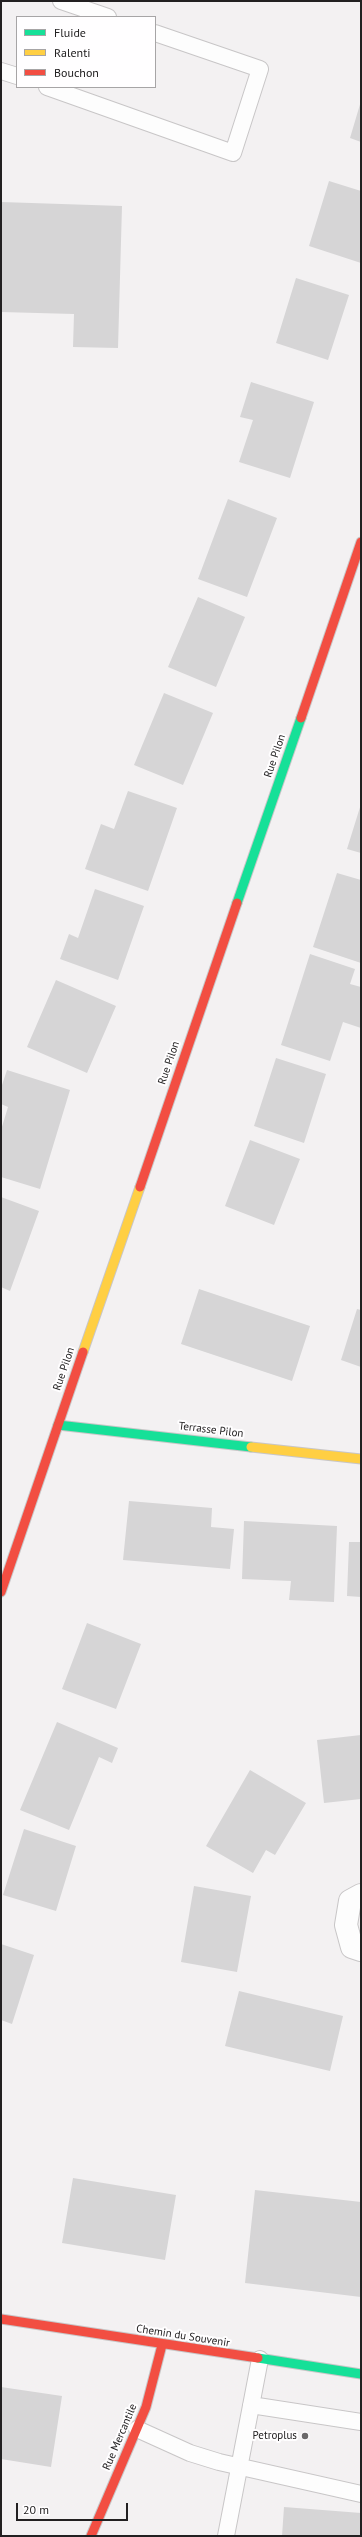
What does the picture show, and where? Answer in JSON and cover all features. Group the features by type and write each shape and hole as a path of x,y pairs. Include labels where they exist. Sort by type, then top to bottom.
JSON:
{"street":[{"name":"Rue Pilon","path":"1,1592 361,542"},
{"name":"Terrasse Pilon","path":"58,1425 361,1459"},
{"path":"361,1895 350,1901 346,1925 352,1947 361,1950"},
{"name":"Chemin du Souvenir","path":"1,2319 162,2345 361,2374"},
{"name":"Rue Mercantile","path":"90,2536 137,2429 152,2388 162,2345"}],"lane":[{"path":"61,1 105,16"},
{"path":"50,88 233,153 260,69 156,33"},
{"path":"1,71 16,76"},
{"path":"226,2536 260,2359"},
{"path":"251,2405 361,2422"},
{"path":"137,2429 190,2453 240,2468 361,2494"}],"building":[{"path":"361,101 361,142 350,138"},
{"path":"329,181 361,191 361,263 309,246"},
{"path":"1,202 122,206 118,348 73,347 74,314 1,312"},
{"path":"296,278 349,295 328,360 276,343"},
{"path":"251,382 314,402 290,478 239,462 253,420 240,417"},
{"path":"228,499 277,518 247,597 198,579"},
{"path":"198,597 245,617 216,687 168,667"},
{"path":"164,693 213,713 183,785 134,765"},
{"path":"128,791 177,808 148,891 85,869 101,824 114,829"},
{"path":"361,804 361,853 347,849"},
{"path":"337,873 361,880 361,963 313,947"},
{"path":"95,889 144,906 118,980 60,959 69,934 78,938"},
{"path":"310,954 355,969 350,984 361,987 361,1028 343,1022 330,1061 281,1045"},
{"path":"56,980 116,1006 87,1073 27,1047"},
{"path":"276,1058 326,1074 304,1143 254,1126"},
{"path":"7,1070 70,1090 40,1189 1,1177 1,1130 8,1107 1,1104 1,1088"},
{"path":"250,1140 300,1159 274,1225 225,1206"},
{"path":"1,1197 39,1211 10,1291 1,1287"},
{"path":"199,1289 310,1326 292,1381 181,1344"},
{"path":"357,1309 361,1310 361,1367 341,1360"},
{"path":"129,1501 212,1508 211,1527 234,1529 230,1569 123,1560"},
{"path":"244,1521 337,1526 334,1602 289,1600 291,1581 242,1579"},
{"path":"349,1542 361,1542 361,1597 347,1596"},
{"path":"87,1623 141,1644 116,1709 62,1689"},
{"path":"57,1722 118,1748 112,1763 99,1757 69,1830 20,1810"},
{"path":"361,1735 361,1799 324,1803 317,1740"},
{"path":"250,1770 306,1803 275,1855 266,1850 253,1873 206,1846"},
{"path":"24,1829 76,1846 56,1911 3,1895"},
{"path":"194,1886 251,1896 237,1972 181,1962"},
{"path":"1,1944 34,1955 12,2024 1,2020"},
{"path":"239,1991 343,2016 330,2071 225,2046"},
{"path":"73,2178 176,2195 165,2260 62,2243"},
{"path":"255,2190 361,2202 361,2297 245,2283"},
{"path":"1,2387 62,2396 51,2467 1,2459"},
{"path":"284,2507 361,2513 361,2536 282,2536"}],"traffic: fast":[{"path":"237,903 301,718"},
{"path":"58,1425 251,1447"},
{"path":"258,2358 361,2374"}],"traffic: slow":[{"path":"83,1352 140,1187"},
{"path":"251,1447 361,1459"}],"traffic: jam":[{"path":"301,718 361,542"},
{"path":"140,1187 237,903"},
{"path":"1,1592 83,1352"},
{"path":"1,2319 258,2358"},
{"path":"91,2536 146,2407 162,2345"}],"place":[{"name":"Petroplus","path":"305,2436"}]}
